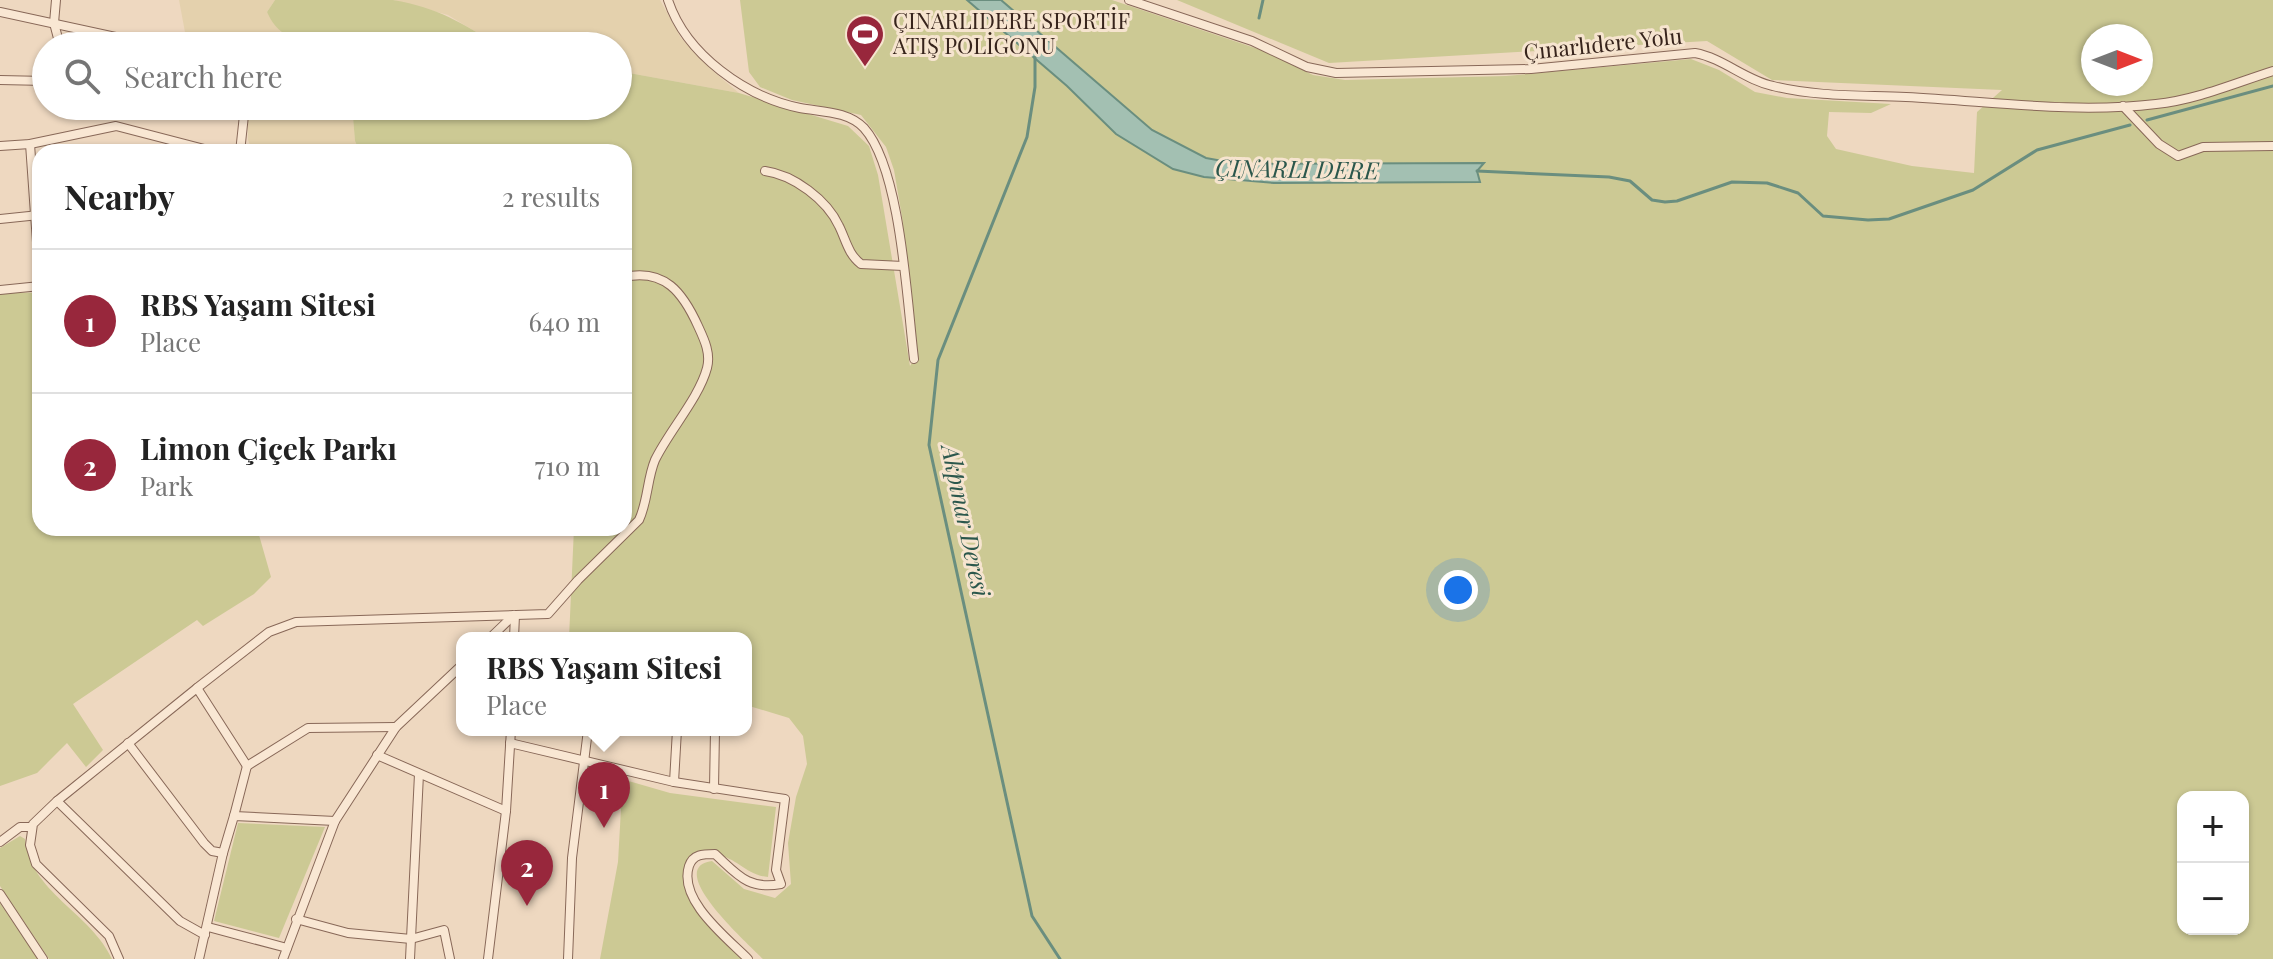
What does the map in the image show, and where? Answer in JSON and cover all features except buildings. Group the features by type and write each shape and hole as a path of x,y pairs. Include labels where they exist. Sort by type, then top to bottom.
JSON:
{"street":[{"path":"56,0 56,32"},
{"path":"668,0 683,29 702,52 742,87 781,104 852,118 862,126 880,154 887,173 903,266 914,359"},
{"name":"Çınarlıdere Yolu","path":"1129,0 1252,41 1307,67 1336,73 1531,69 1695,53 1711,57 1771,86 1816,93 2040,107 2123,106 2177,100 2273,71"},
{"path":"0,12 94,32"},
{"path":"0,80 32,81"},
{"path":"2123,106 2159,144 2178,156 2203,147 2273,146"},
{"path":"241,144 243,120"},
{"path":"0,146 30,144 116,126 185,144"},
{"path":"30,144 32,162"},
{"path":"765,171 782,175 816,197 838,224 855,260 869,266 903,266"},
{"path":"0,219 32,216"},
{"path":"632,276 661,279 678,290 687,301 707,349 707,367 653,465 644,508 632,527"},
{"path":"0,290 32,286"},
{"path":"119,959 109,936 36,864 31,853 35,820 57,801 269,632 296,622 548,614 623,536"},
{"path":"496,632 515,614"},
{"path":"514,632 515,614"},
{"path":"283,959 335,821 396,727 456,671"},
{"path":"197,688 247,766"},
{"path":"199,959 247,766 308,728 396,727"},
{"path":"488,959 506,811 511,736"},
{"path":"568,959 572,858 587,736"},
{"path":"674,782 677,736"},
{"path":"714,789 715,736"},
{"path":"128,743 207,848 223,853"},
{"path":"510,743 674,782 785,799 776,870 781,884 762,888 741,878 715,854 700,854 691,860 686,875 689,896 748,959"},
{"path":"377,755 506,811"},
{"path":"410,959 419,774"},
{"path":"57,801 180,921 206,931 287,948"},
{"path":"234,816 335,821"},
{"path":"0,842 20,827 32,827"},
{"path":"0,894 43,959"},
{"path":"296,919 348,933 411,939 444,930 450,959"}],"shaded area":[{"path":"179,0 275,0 267,12 283,32 185,32"},
{"path":"275,0 393,0 449,17 475,32 283,32 267,12"},
{"path":"393,0 660,0 681,38 739,93 632,74 632,32 476,32 448,15"},
{"path":"740,0 967,0 1067,86 1116,134 1241,181 1480,182 1477,171 1483,163 1239,164 1206,158 1152,130 1001,0 1112,0 1264,51 1313,75 1345,80 1506,76 1691,59 1719,70 1755,92 1787,98 1891,104 1871,113 1829,112 1827,136 1836,149 1912,166 1974,173 1977,112 2002,90 1772,80 1707,41 1329,63 1177,0 2273,0 2273,959 763,959 714,907 697,877 699,867 712,861 744,889 775,898 791,884 788,843 796,797 807,764 803,736 789,718 752,707 752,632 569,632 574,536 632,536 632,144 356,144 353,120 632,120 632,74 739,93 848,126 869,146 878,175 910,366 917,354 902,217 894,170 886,147 861,115 792,100 760,87 749,72"},
{"path":"247,120 353,120 356,144 250,144"},
{"path":"0,292 32,293 32,536 259,536 271,577 254,594 203,626 197,620 73,704 103,750 86,767 67,743 37,773 0,786"},
{"path":"594,771 670,793 776,807 768,877 753,873 723,856 710,855 691,860 689,896 748,959 600,959 618,862 621,809 597,802"},
{"path":"238,823 325,827 279,938 214,921"},
{"path":"20,836 25,839 29,857 38,874 90,928 112,959 49,959 0,886 0,848"},
{"path":"0,903 38,959 0,959"}],"water":[{"name":"ÇINARLI DERE","path":"967,0 1001,0 1152,130 1206,158 1239,164 1484,163 1477,171 1480,182 1274,183 1204,177 1173,169 1116,134 1067,86"}],"waterway":[{"path":"1259,18 1263,0"},
{"name":"Akpınar Deresi","path":"1035,57 1035,87 1027,137 938,360 929,445 1032,916 1060,959"},
{"path":"2147,120 2273,86"},
{"path":"1477,171 1609,177 1630,181 1652,200 1665,202 1677,201 1732,182 1767,183 1798,193 1823,216 1889,219 1973,190 2037,150 2130,125"}],"place":[{"name":"ÇINARLIDERE SPORTİF ATIŞ POLİGONU","path":"865,68"},
{"name":"RBS Yaşam Sitesi","path":"604,828"},
{"name":"Limon Çiçek Parkı","path":"527,906"}]}
